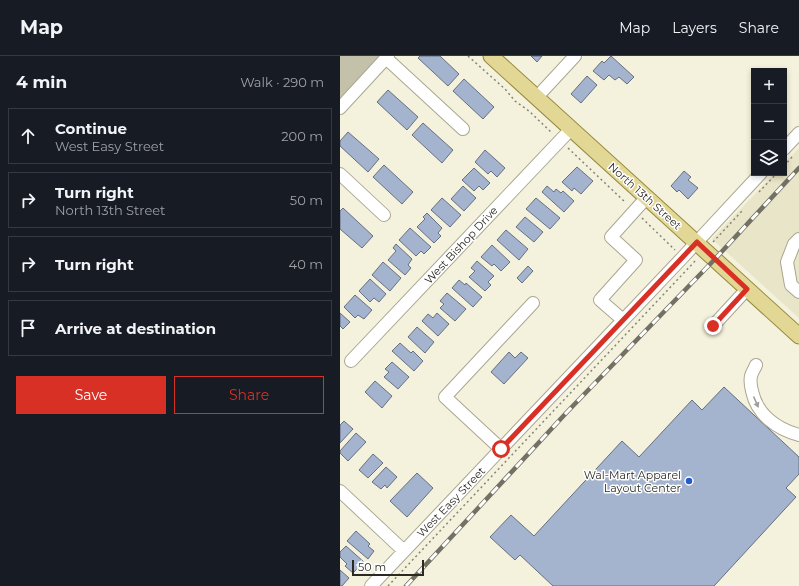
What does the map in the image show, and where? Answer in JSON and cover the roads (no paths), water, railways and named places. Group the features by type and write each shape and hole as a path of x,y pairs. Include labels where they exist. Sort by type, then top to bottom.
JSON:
{"main road":[{"name":"North 13th Street","path":"491,56 799,336"}],"street":[{"path":"537,97 575,56"},
{"path":"340,108 387,57 463,129"},
{"name":"West Bishop Drive","path":"351,361 571,129"},
{"path":"789,152 799,133"},
{"path":"340,174 384,215"},
{"name":"West Easy Street","path":"371,586 624,320 758,176"},
{"path":"624,320 600,300 636,260 611,237 647,197"},
{"path":"799,239 794,244 787,262 791,285 799,292"},
{"path":"713,326 747,289"},
{"path":"501,449 445,397 533,303"},
{"path":"756,365 751,376 751,386 753,398 759,410 769,420 784,431 799,435"},
{"path":"340,492 404,551"}],"railway":[{"path":"406,586 568,411 715,259 799,168"}],"place":[{"name":"Wal-Mart Apparel Layout Center","path":"689,481"}]}
